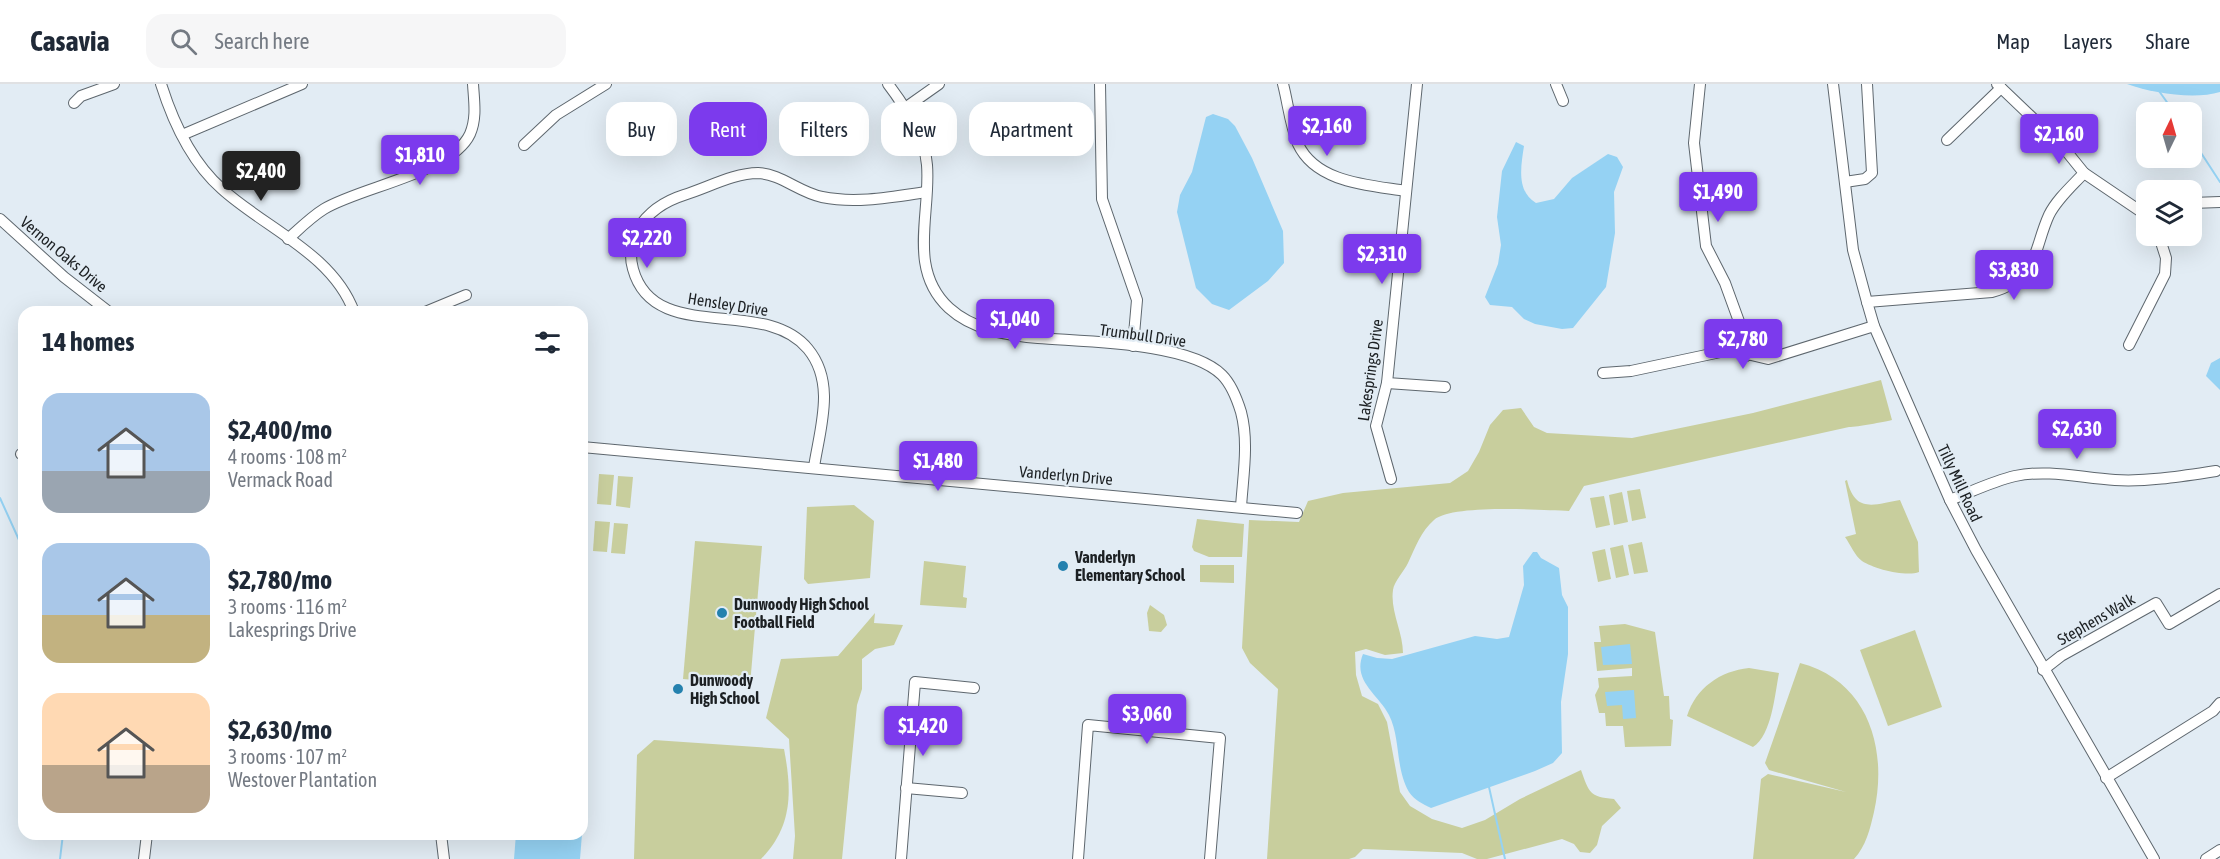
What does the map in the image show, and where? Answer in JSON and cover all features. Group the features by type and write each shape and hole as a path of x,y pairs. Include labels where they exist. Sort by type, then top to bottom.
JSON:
{"street":[{"path":"75,103 81,96 114,84"},
{"path":"161,84 169,108 196,159 221,188 323,267 335,280 350,306"},
{"path":"182,135 302,84"},
{"path":"288,239 324,209 437,163 459,149 469,135 475,119 473,84"},
{"path":"524,145 556,115 606,84"},
{"name":"Trumbull Drive","path":"888,84 901,102"},
{"path":"914,102 939,84"},
{"path":"1100,84 1102,199 1137,300 1133,346"},
{"path":"1283,84 1298,145 1311,162 1333,176 1406,191"},
{"name":"Lakesprings Drive","path":"1391,479 1376,426 1387,383 1417,84"},
{"path":"1556,84 1563,101"},
{"path":"1700,84 1694,143 1706,246 1725,283 1745,338 1746,356"},
{"name":"Tilly Mill Road","path":"1833,84 1853,250 1874,326 1950,500 2043,670 2154,859"},
{"path":"1845,182 1865,179 1872,173 1867,84"},
{"path":"1947,140 1999,86 2063,147 2084,173 2136,208"},
{"name":"Trumbull Drive","path":"924,156 927,164 921,248 927,274 947,307 966,322 1011,335 1133,346 1192,357 1209,365 1224,376 1235,394 1245,435 1241,507"},
{"name":"Hensley Drive","path":"814,467 824,402 824,382 817,361 807,347 777,327 757,322 693,316 659,305 648,296 636,279 630,261 631,246 637,230 652,212 671,199 744,175 759,173 784,181 807,193 830,198 864,200 926,192"},
{"path":"1867,302 1992,292 2007,288 2023,275 2037,257 2049,216 2060,199 2084,173"},
{"path":"2202,203 2220,202"},
{"name":"Vernon Oaks Drive","path":"0,219 64,277 101,306"},
{"path":"2129,345 2165,274 2166,258 2162,246"},
{"path":"439,306 466,295"},
{"path":"1603,373 1631,371 1730,351 1768,359 1874,326"},
{"path":"1387,383 1445,387"},
{"name":"Vanderlyn Drive","path":"588,448 1297,513"},
{"path":"1950,500 2013,476 2036,473 2065,473 2114,480 2146,480 2216,471"},
{"name":"Stephens Walk","path":"2043,670 2061,656 2156,603 2169,624 2220,594"},
{"path":"901,859 915,682 974,688"},
{"path":"2106,778 2213,711 2220,703"},
{"path":"1078,859 1089,725 1220,738 1210,859"},
{"path":"906,788 962,793"},
{"path":"144,859 146,840"},
{"path":"442,840 444,859"},
{"path":"2206,859 2220,850"}],"green space":[{"path":"1881,380 1892,420 1849,427 1584,486 1569,511 1498,509 1444,515 1429,524 1422,534 1393,590 1393,606 1403,653 1385,655 1366,649 1355,652 1356,675 1362,696 1378,704 1387,722 1400,792 1410,806 1432,819 1462,828 1485,820 1520,799 1581,770 1591,792 1599,797 1614,799 1621,808 1602,826 1597,845 1590,853 1580,852 1574,844 1562,839 1487,859 1477,859 1462,853 1363,849 1355,857 1349,859 1267,859 1278,689 1250,663 1242,648 1249,520 1299,522 1308,501 1343,493 1450,483 1468,471 1490,425 1503,410 1521,408 1534,427 1547,433 1632,438 1753,413"},
{"path":"599,474 614,475 611,505 597,504"},
{"path":"618,476 633,477 630,508 616,506"},
{"path":"1847,480 1850,491 1860,502 1873,505 1900,500 1918,542 1919,572 1906,574 1882,569 1867,564 1857,556 1845,537 1856,534 1845,481"},
{"path":"1640,489 1646,518 1632,521 1627,491"},
{"path":"1622,492 1628,522 1614,525 1609,495"},
{"path":"1604,496 1610,525 1596,528 1590,498"},
{"path":"854,505 874,521 870,578 808,584 804,579 807,507"},
{"path":"1197,519 1244,524 1242,557 1209,557 1194,551 1192,547"},
{"path":"595,521 610,522 607,552 593,551"},
{"path":"614,523 628,524 625,554 611,553"},
{"name":"Dunwoody High School Football Field","path":"695,541 762,546 750,685 683,679"},
{"path":"1642,542 1648,572 1634,574 1628,545"},
{"path":"1623,545 1629,575 1616,578 1610,548"},
{"path":"1605,549 1611,579 1598,582 1592,552"},
{"path":"924,561 966,566 963,597 967,598 966,608 920,605"},
{"path":"1200,565 1234,565 1234,583 1200,582"},
{"path":"1150,605 1164,615 1167,625 1161,632 1149,631 1147,613"},
{"path":"875,613 874,623 903,625 894,645 875,649 862,659 862,689 857,705 842,859 793,859 795,836 789,739 766,718 781,659 838,656"},
{"path":"1625,624 1655,632 1664,696 1669,696 1670,719 1673,720 1671,746 1625,747 1623,726 1606,726 1605,713 1599,713 1595,695 1599,687 1598,678 1632,676 1632,668 1597,671 1594,642 1601,642 1599,626"},
{"path":"1915,630 1942,707 1888,726 1860,650"},
{"path":"1800,663 1824,672 1843,685 1857,702 1868,721 1875,742 1878,789 1874,812 1865,843 1854,859 1753,859 1761,779 1768,774 1846,792 1769,770 1765,763"},
{"path":"1749,668 1779,673 1769,724 1765,733 1753,747 1687,716 1696,697 1703,689 1719,677"},
{"path":"654,740 784,749 788,779 788,807 779,834 772,847 761,859 634,859 637,755"}],"water":[{"path":"2127,84 2220,84 2220,92 2198,95 2173,94"},
{"path":"1213,114 1228,119 1235,126 1252,158 1283,231 1284,263 1268,281 1229,310 1212,304 1196,288 1177,212 1180,195 1192,172 1206,117"},
{"path":"1516,142 1524,146 1521,178 1525,192 1536,203 1554,199 1572,178 1608,154 1617,157 1623,167 1614,192 1615,233 1606,287 1573,328 1562,329 1535,324 1524,319 1512,307 1490,305 1485,297 1498,264 1501,245 1497,217 1502,171"},
{"path":"2220,358 2220,390 2206,376 2211,363"},
{"path":"1533,552 1537,552 1541,558 1559,568 1562,595 1568,607 1568,654 1561,702 1562,753 1553,763 1535,771 1431,808 1413,797 1405,783 1393,724 1384,707 1363,680 1361,664 1363,654 1392,659 1475,636 1497,639 1509,637 1524,585 1523,566"},
{"path":"1630,644 1632,664 1603,665 1601,647"},
{"path":"1634,690 1636,718 1623,719 1622,705 1607,706 1605,692"},
{"path":"516,840 582,840 580,859 514,859"}],"waterway":[{"path":"2159,91 2167,102"},
{"path":"2202,154 2220,182"},
{"path":"0,498 18,538"},
{"path":"1489,787 1505,859"},
{"path":"60,859 62,840"}],"place":[{"name":"Vanderlyn Elementary School","path":"1063,566"},
{"name":"Dunwoody High School Football Field","path":"722,613"},
{"name":"Dunwoody High School","path":"678,689"}]}
